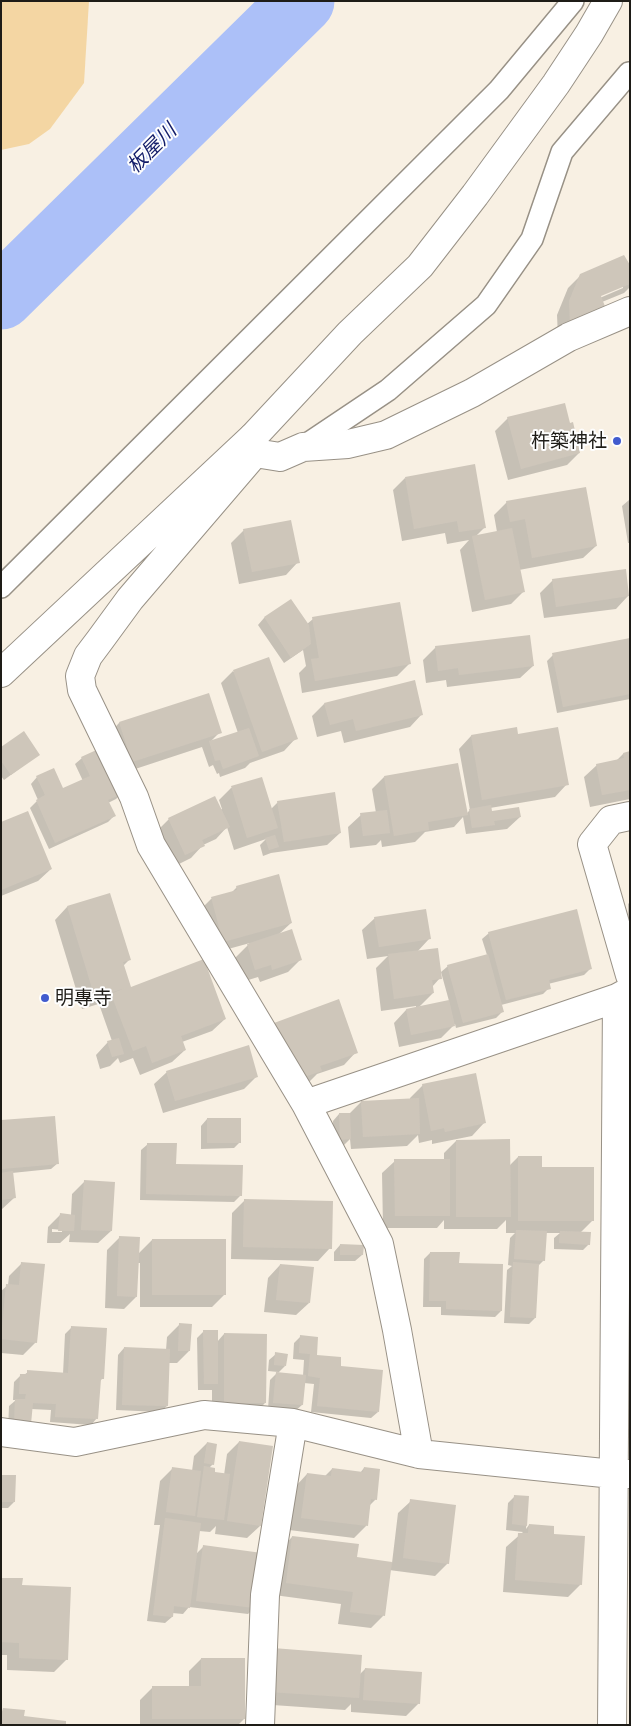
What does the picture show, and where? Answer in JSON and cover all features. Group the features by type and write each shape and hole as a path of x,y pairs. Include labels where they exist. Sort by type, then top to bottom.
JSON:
{"street":[{"path":"418,1454 397,1330 379,1244 306,1104 151,845 134,797 82,690 80,676 88,656 130,600 254,445 350,333 420,266 476,195 556,84 608,1"},
{"path":"254,445 280,457 303,447 348,444 386,435 472,393 569,338 630,311"},
{"path":"1,673 254,445"},
{"path":"612,1725 622,1474 625,988 592,844 611,820 630,816"},
{"path":"306,1104 625,988"},
{"path":"1,1432 75,1442 204,1415 293,1422 418,1454 622,1474"},
{"path":"260,1725 265,1595 293,1422"}],"lane":[{"path":"1,587 499,90 573,1"},
{"path":"303,447 388,390 486,305 532,238 562,152 630,73"}],"shaded area":[{"path":"1,1 89,1 84,83 50,129 29,144 1,150"}],"building":[{"path":"624,255 630,265 630,284 601,296 606,309 570,325 569,301 580,274"},
{"path":"565,403 570,423 573,422 580,453 521,469 507,417"},
{"path":"475,464 486,528 459,532 457,521 414,529 405,477"},
{"path":"586,487 597,546 532,558 525,519 510,522 506,501"},
{"path":"291,520 300,563 252,572 243,529"},
{"path":"512,528 525,592 485,600 472,536"},
{"path":"626,569 629,596 556,607 552,579"},
{"path":"291,599 309,625 311,644 291,658 264,617"},
{"path":"400,602 411,664 315,681 311,659 319,658 312,617"},
{"path":"530,635 534,666 459,675 458,668 438,671 435,646"},
{"path":"630,638 630,694 563,707 552,653"},
{"path":"269,657 298,739 262,752 233,670"},
{"path":"415,680 423,715 356,731 353,719 330,725 324,703"},
{"path":"209,693 222,733 132,762 119,722"},
{"path":"517,727 518,734 558,727 569,785 482,800 471,735"},
{"path":"249,728 259,756 223,769 220,760 215,761 209,741"},
{"path":"24,731 40,755 11,775 1,761 1,747"},
{"path":"103,747 124,793 108,800 116,816 55,843 36,800 45,795 36,776 54,768 63,788 90,776 81,757"},
{"path":"630,751 630,790 602,795 596,764 624,758 623,753"},
{"path":"458,763 468,815 428,822 429,830 394,836 384,776"},
{"path":"262,777 278,828 247,838 231,786"},
{"path":"335,792 341,833 284,842 277,801"},
{"path":"215,796 230,827 202,840 205,846 185,855 168,818"},
{"path":"491,805 492,811 519,807 521,817 494,821 495,825 472,828 469,809"},
{"path":"387,810 390,833 363,836 360,813"},
{"path":"28,811 52,869 1,890 1,822"},
{"path":"275,835 279,847 269,850 265,838"},
{"path":"279,874 292,923 223,942 211,897 237,890 236,886"},
{"path":"110,893 131,960 123,962 131,987 204,959 226,1019 181,1036 186,1050 152,1063 146,1046 133,1051 111,994 125,988 95,998 67,906"},
{"path":"426,909 431,939 379,947 374,917"},
{"path":"577,909 592,969 549,980 551,989 506,1000 488,932"},
{"path":"292,929 302,960 272,970 271,965 255,970 247,944"},
{"path":"438,948 442,979 432,980 434,993 394,999 388,954"},
{"path":"488,954 504,1012 463,1023 447,965"},
{"path":"339,999 358,1053 320,1066 322,1071 304,1077 291,1072 274,1023"},
{"path":"449,1000 455,1026 411,1035 406,1009"},
{"path":"119,1038 124,1054 112,1057 107,1041"},
{"path":"249,1045 258,1077 175,1101 166,1071"},
{"path":"476,1073 486,1123 445,1132 444,1128 431,1131 422,1084"},
{"path":"419,1098 420,1134 363,1137 361,1101"},
{"path":"339,1113 350,1113 351,1139 340,1140"},
{"path":"55,1116 59,1164 1,1169 1,1120"},
{"path":"207,1118 241,1118 241,1143 207,1143"},
{"path":"510,1139 511,1217 456,1217 456,1140"},
{"path":"147,1143 177,1143 176,1164 243,1165 242,1196 146,1194"},
{"path":"518,1156 542,1156 542,1167 594,1167 594,1221 518,1221"},
{"path":"394,1159 450,1159 450,1216 395,1216"},
{"path":"13,1171 16,1198 1,1200 1,1173"},
{"path":"84,1180 115,1182 112,1231 81,1230"},
{"path":"244,1199 333,1201 332,1249 243,1247"},
{"path":"60,1213 75,1215 74,1231 58,1231"},
{"path":"516,1230 547,1231 545,1261 514,1259"},
{"path":"560,1231 591,1232 590,1245 559,1243"},
{"path":"119,1236 140,1237 137,1297 117,1296"},
{"path":"152,1239 226,1239 226,1295 152,1295"},
{"path":"340,1244 364,1245 363,1255 340,1255"},
{"path":"430,1252 460,1252 459,1263 503,1264 502,1311 446,1309 446,1301 429,1301"},
{"path":"21,1262 45,1264 37,1343 1,1339 6,1284 19,1285"},
{"path":"513,1262 539,1264 536,1318 510,1317"},
{"path":"280,1264 314,1267 310,1303 276,1300"},
{"path":"179,1323 192,1324 190,1351 178,1351"},
{"path":"71,1326 107,1328 104,1379 101,1379 98,1419 55,1417 56,1404 33,1403 31,1424 14,1424 15,1399 25,1399 26,1394 19,1394 20,1374 27,1374 27,1370 68,1373"},
{"path":"203,1330 218,1330 218,1384 204,1384"},
{"path":"224,1333 267,1334 266,1403 224,1403"},
{"path":"300,1335 318,1337 317,1355 341,1357 341,1366 383,1370 379,1412 317,1406 320,1378 308,1376 310,1354 299,1353"},
{"path":"124,1347 170,1349 168,1406 122,1405"},
{"path":"275,1352 288,1354 286,1366 274,1365"},
{"path":"276,1372 306,1375 303,1405 273,1403"},
{"path":"239,1441 273,1446 261,1526 227,1521"},
{"path":"207,1442 217,1444 214,1465 204,1463"},
{"path":"204,1466 215,1468 215,1472 230,1474 224,1520 197,1517"},
{"path":"172,1467 201,1471 195,1516 166,1512"},
{"path":"364,1467 380,1469 377,1500 371,1499 368,1526 301,1518 307,1473 331,1476 332,1468 363,1472"},
{"path":"1,1475 16,1475 15,1502 1,1502"},
{"path":"514,1495 529,1496 527,1526 512,1524"},
{"path":"410,1499 456,1505 449,1564 403,1558"},
{"path":"165,1518 201,1523 190,1608 174,1606 173,1617 153,1615"},
{"path":"529,1524 554,1526 554,1534 585,1536 582,1585 515,1580 518,1533 528,1533"},
{"path":"292,1536 359,1544 357,1557 392,1562 385,1616 350,1612 353,1592 286,1583"},
{"path":"203,1545 262,1553 255,1608 196,1601"},
{"path":"1,1578 23,1578 22,1585 71,1587 68,1660 19,1658 19,1643 1,1642"},
{"path":"273,1648 362,1655 359,1698 270,1692"},
{"path":"201,1658 245,1658 245,1719 152,1719 152,1686 201,1686"},
{"path":"365,1668 422,1672 420,1704 363,1700"},
{"path":"3,1708 25,1710 24,1716 66,1721 66,1725 1,1725"}],"waterway":[{"name":"板屋川","path":"1,297 302,1"}],"place":[{"name":"杵築神社","path":"617,441"},
{"name":"明專寺","path":"45,998"}]}
